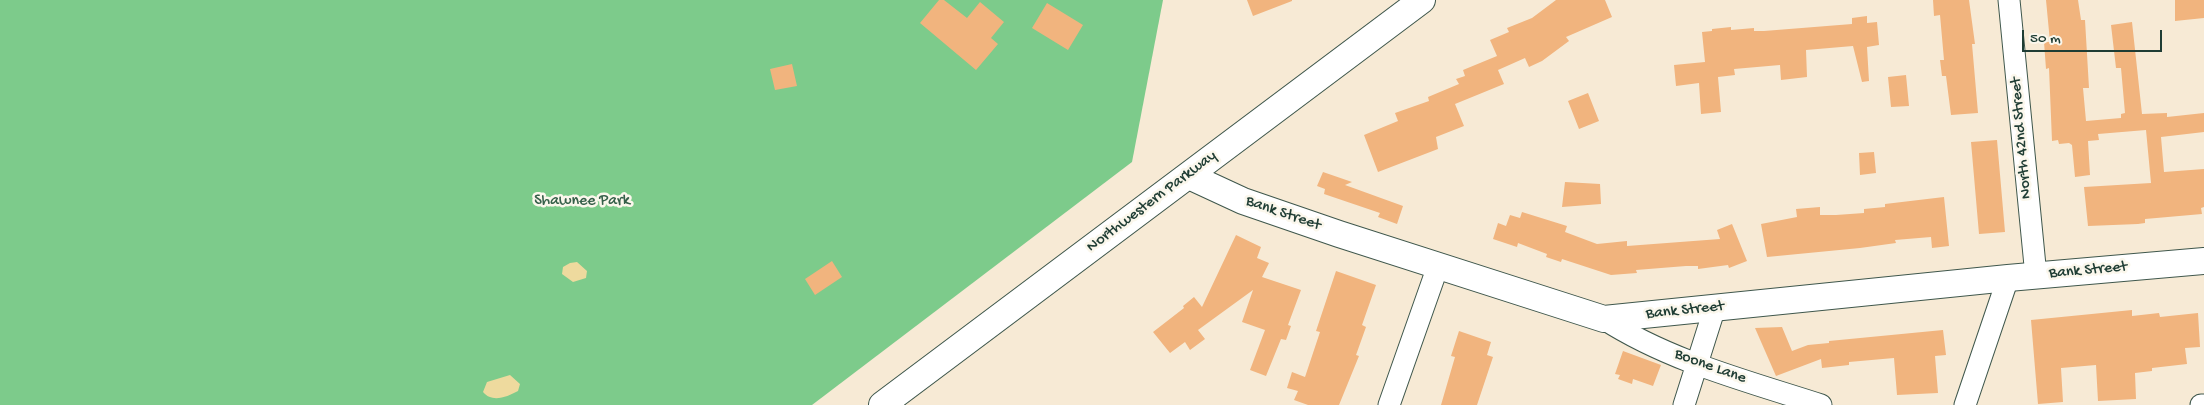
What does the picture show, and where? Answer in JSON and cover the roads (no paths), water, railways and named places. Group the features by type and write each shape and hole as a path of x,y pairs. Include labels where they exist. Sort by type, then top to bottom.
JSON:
{"street":[{"name":"Northwestern Parkway","path":"882,405 1422,0"},
{"name":"North 42nd Street","path":"2009,0 2036,276"},
{"name":"Bank Street","path":"1189,176 1243,201 1604,319 2008,278 2204,261"},
{"path":"1390,405 1438,266"},
{"path":"1965,405 2008,278"},
{"path":"1684,405 1715,307"},
{"name":"Boone Lane","path":"1604,319 1628,335 1697,365 1820,405"}],"park label":[{"name":"Shawnee Park","path":"582,202"}]}
